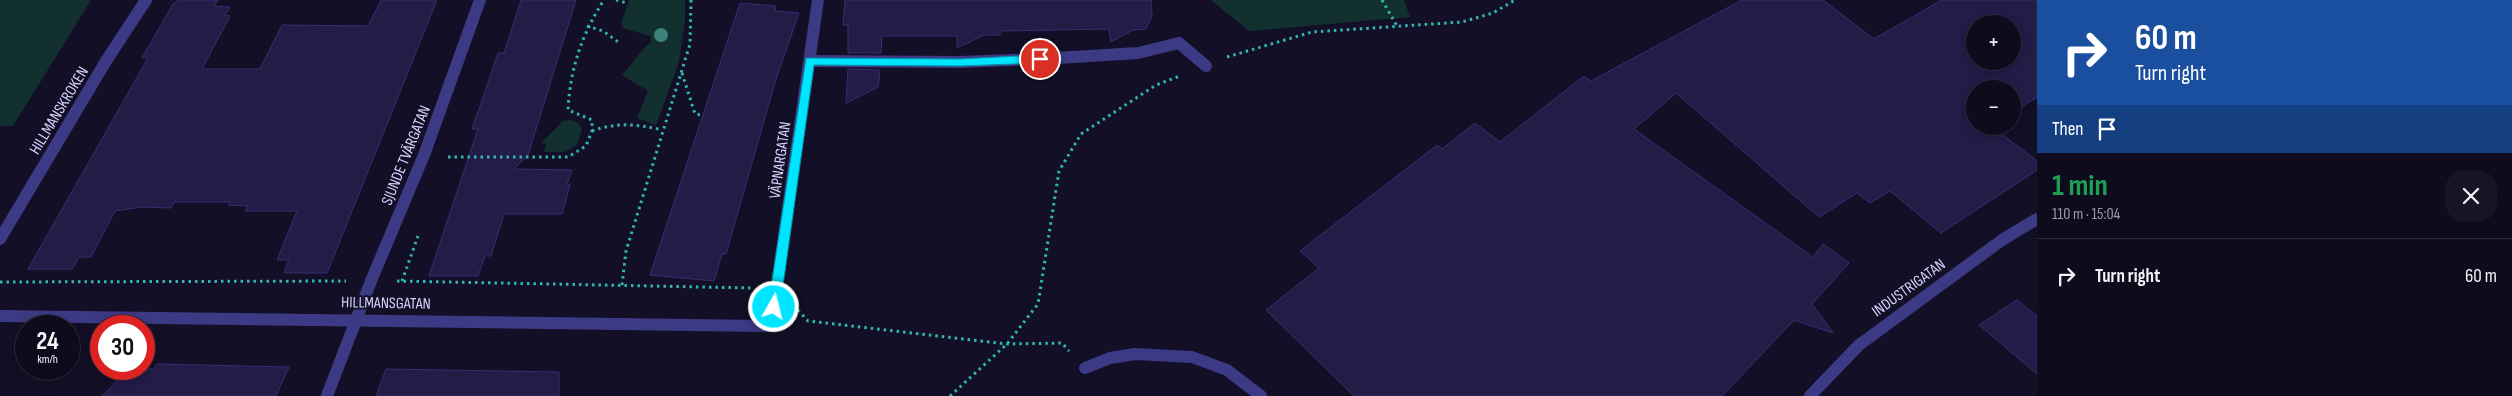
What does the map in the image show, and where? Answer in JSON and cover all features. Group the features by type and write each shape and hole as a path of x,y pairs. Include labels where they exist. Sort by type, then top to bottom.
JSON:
{"street":[{"name":"HILLMANSKROKEN","path":"0,239 106,61 146,0"},
{"name":"SJUNDE TVÄRGATAN","path":"327,396 371,281 424,155 480,0"},
{"name":"VÄPNARGATAN","path":"772,326 818,0"},
{"path":"810,61 960,62 1040,59 1138,53 1179,43 1206,66"},
{"name":"INDUSTRIGATAN","path":"1810,396 1858,345 2002,240 2037,219"},
{"name":"HILLMANSGATAN","path":"0,316 356,319 772,326"},
{"path":"1085,368 1110,358 1135,354 1192,357 1227,370 1261,396"}],"path":[{"path":"448,157 568,157 586,146 592,131 592,120 568,110 569,92 575,59 587,26 604,0"},
{"path":"616,0 627,3"},
{"path":"622,285 626,251 690,44 692,0"},
{"path":"1382,0 1397,26"},
{"path":"950,396 1007,344 1038,304 1059,171 1081,134 1156,85 1244,50 1312,32 1462,22 1493,12 1516,0"},
{"path":"587,26 603,32 621,44"},
{"path":"682,73 695,114 701,115"},
{"path":"592,131 606,125 633,123 662,130"},
{"path":"0,282 371,281 777,288 808,321 1007,344 1062,343 1085,368"}],"green space":[{"path":"0,0 91,0 13,126 0,126"},
{"path":"629,0 685,0 685,21 679,62 656,125 637,118 648,91 622,75 651,42 650,36 623,28 621,23"},
{"path":"1211,0 1404,0 1410,17 1249,31"},
{"path":"570,120 579,123 582,130 576,146 564,152 544,152 546,144 541,143 563,121"}],"building":[{"path":"179,0 218,0 214,6 230,7 225,15 230,16 202,69 260,69 282,25 368,26 381,0 437,0 327,273 284,273 289,260 277,260 297,211 245,211 248,206 229,205 230,202 174,202 171,208 142,207 115,211 91,257 79,257 72,269 28,269 148,58 142,58 173,4"},
{"path":"521,0 576,0 528,155 514,169 572,170 567,185 570,185 562,214 504,214 491,256 485,256 478,276 429,276 478,129 472,129 498,53 504,53"},
{"path":"845,0 1151,0 1152,16 1146,29 1133,30 1111,42 1109,29 1000,31 1000,35 984,35 957,48 957,36 882,36 881,53 848,53 848,25 843,25"},
{"path":"1742,0 1823,0 1874,39 1942,0 2037,0 2037,97 2021,107 2021,80 1966,80 1966,135 2003,135 2037,161 2037,170 1941,233 1890,191 1870,203 1857,193 1819,217 1676,93 1634,129 1813,257 1823,244 1849,263 1812,304 1833,333 1794,320 1722,396 1354,396 1266,310 1319,268 1300,251 1437,145 1442,149 1475,123 1500,142 1584,76 1591,81"},
{"path":"740,3 776,6 775,11 799,13 776,79 726,254 722,254 714,281 650,275"},
{"path":"848,69 880,70 878,87 846,103"},
{"path":"2017,300 2037,316 2037,374 1979,325"},
{"path":"157,364 289,367 276,396 102,396 117,380 155,380 155,366"},
{"path":"386,369 559,372 559,396 376,396"}],"route":[{"path":"774,307 810,61 960,62 1040,59"}]}
